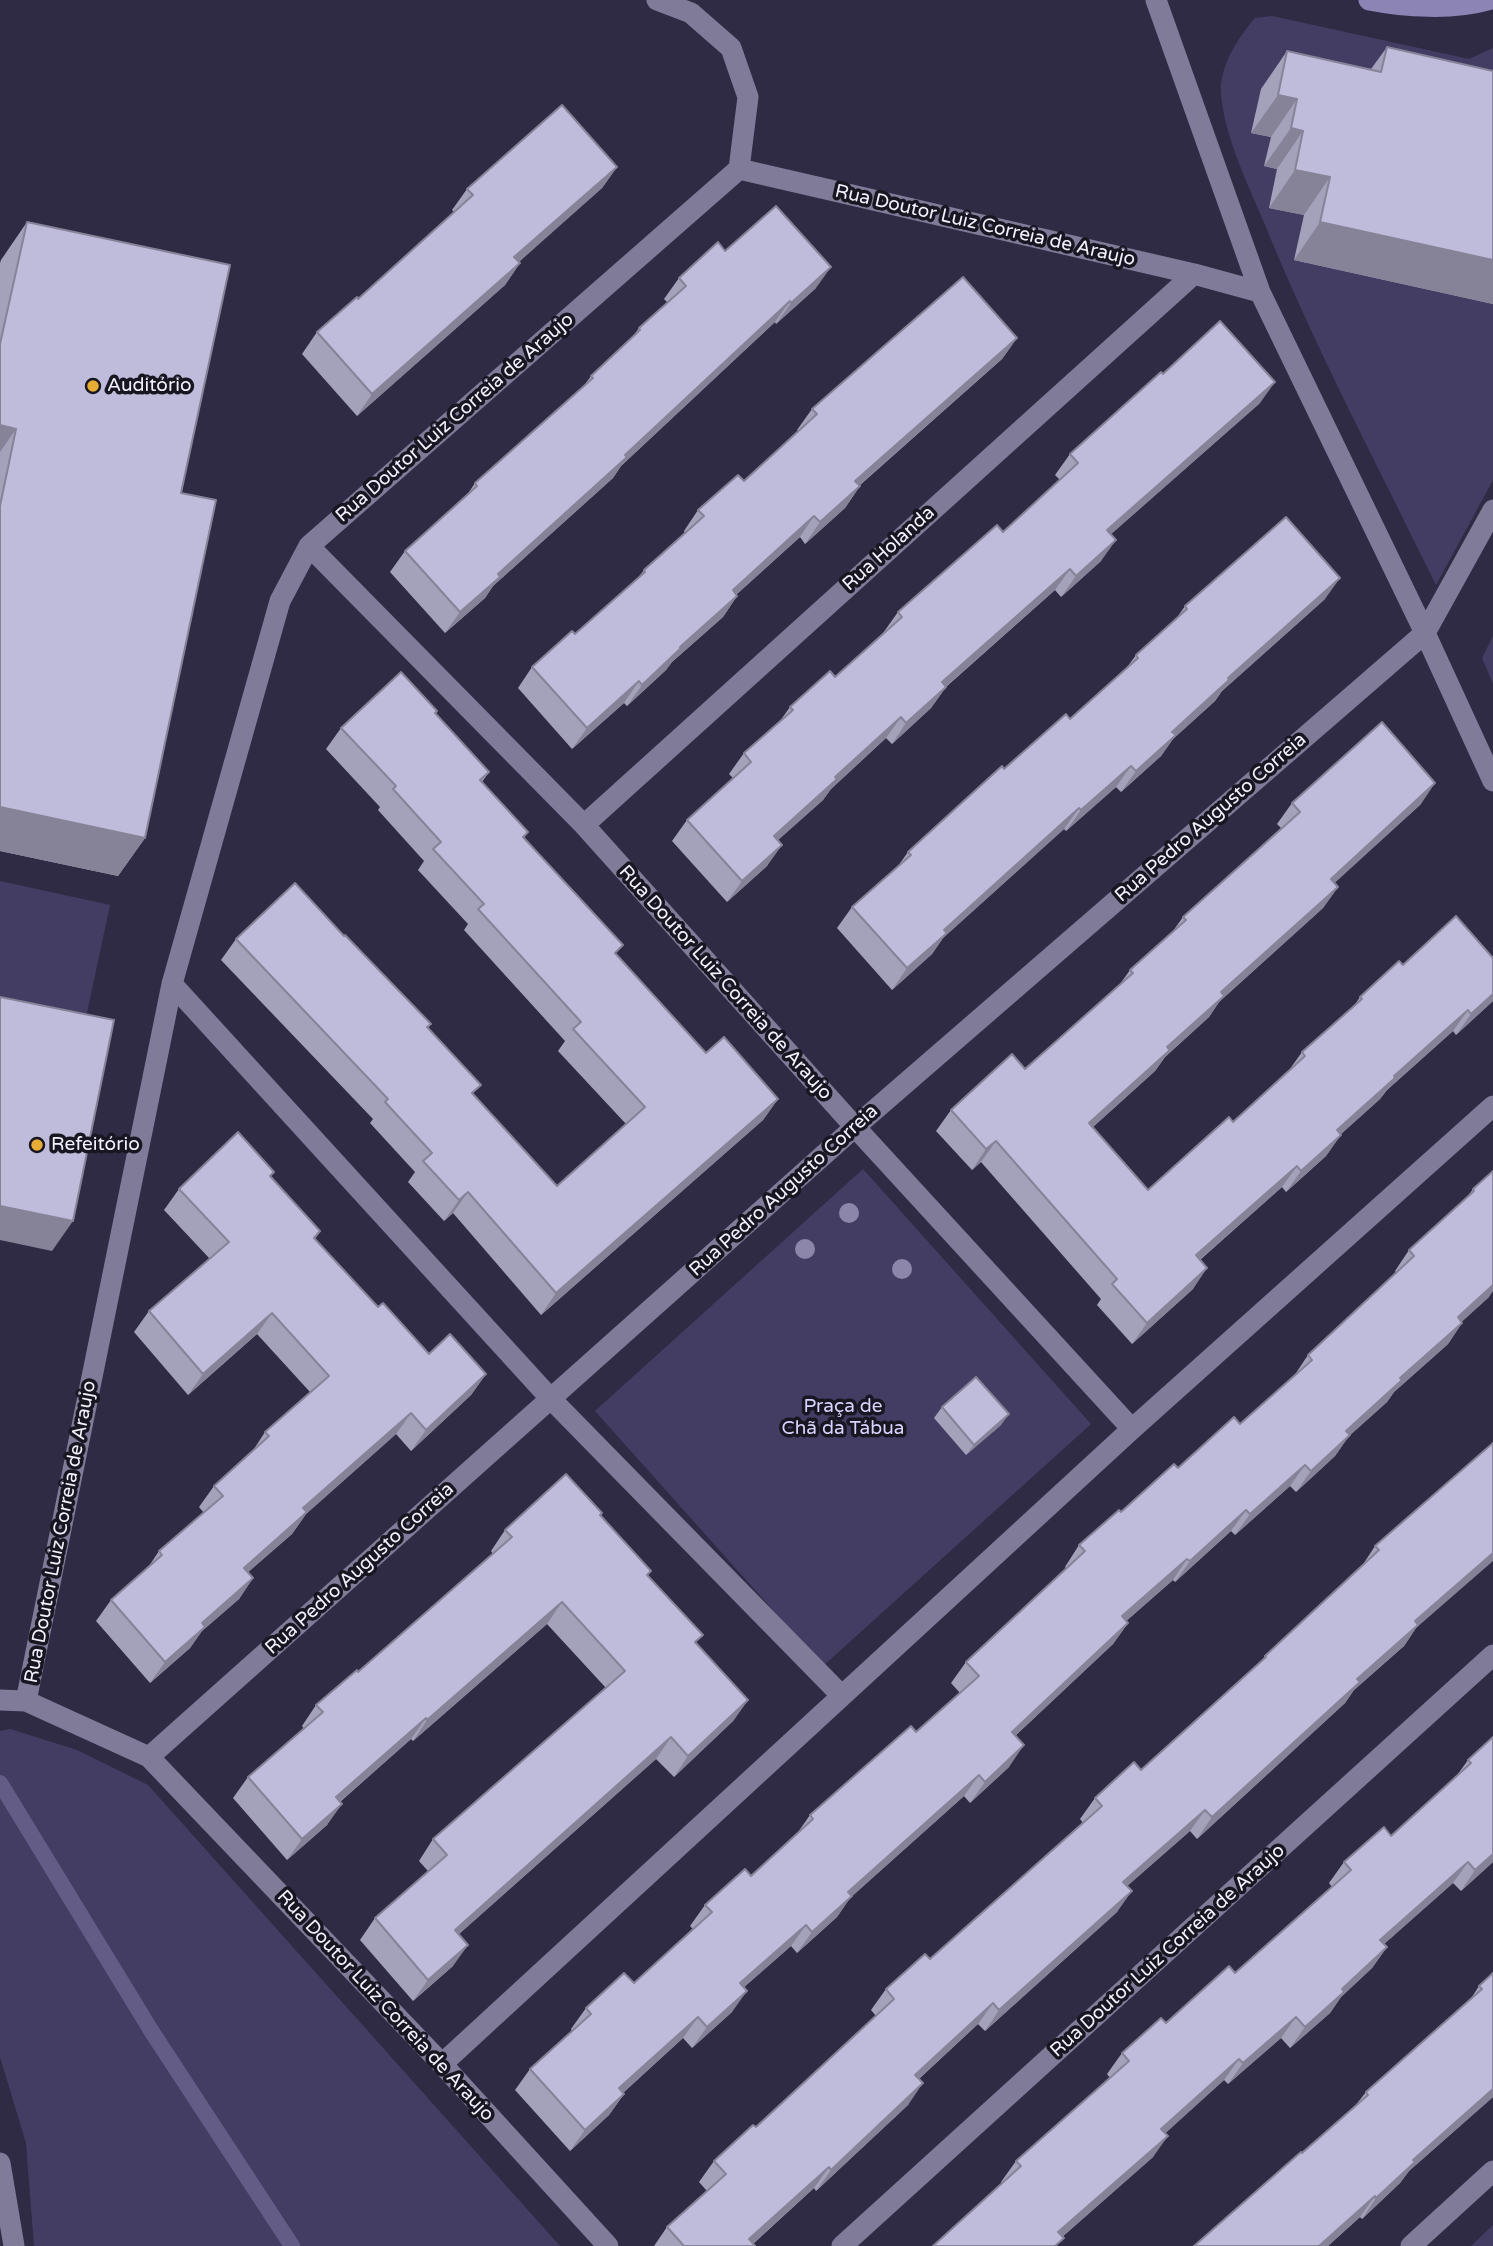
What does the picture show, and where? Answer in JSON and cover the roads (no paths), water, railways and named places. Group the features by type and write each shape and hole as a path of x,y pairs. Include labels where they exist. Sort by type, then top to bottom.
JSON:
{"street":[{"path":"657,0 691,13 732,48 748,97 739,169"},
{"path":"1156,0 1260,292 1425,633 1493,781"},
{"path":"1369,0 1397,6 1472,5 1488,0"},
{"name":"Rua Doutor Luiz Correia de Araujo","path":"608,2246 442,2064 149,1757 26,1701 172,984 281,601 309,546 739,169 1194,274 1260,292"},
{"name":"Rua Holanda","path":"584,825 1194,274"},
{"path":"1425,633 1493,510"},
{"name":"Rua Doutor Luiz Correia de Araujo","path":"309,546 584,825 855,1127 1132,1429"},
{"name":"Rua Pedro Augusto Correia","path":"149,1757 855,1127 1425,633"},
{"path":"172,984 551,1399 842,1696"},
{"path":"442,2064 1132,1429 1493,1106"},
{"name":"Rua Doutor Luiz Correia de Araujo","path":"842,2246 1493,1655"},
{"path":"0,1700 26,1701"},
{"path":"0,2163 8,2234"},
{"path":"1411,2246 1493,2171"}],"waterway":[{"path":"0,1783 152,2032 292,2246"}],"place":[{"name":"Auditório","path":"93,386"},
{"name":"Refeitório","path":"37,1145"}],"park label":[{"name":"Praça de Chã da Tábua","path":"843,1418"}]}
